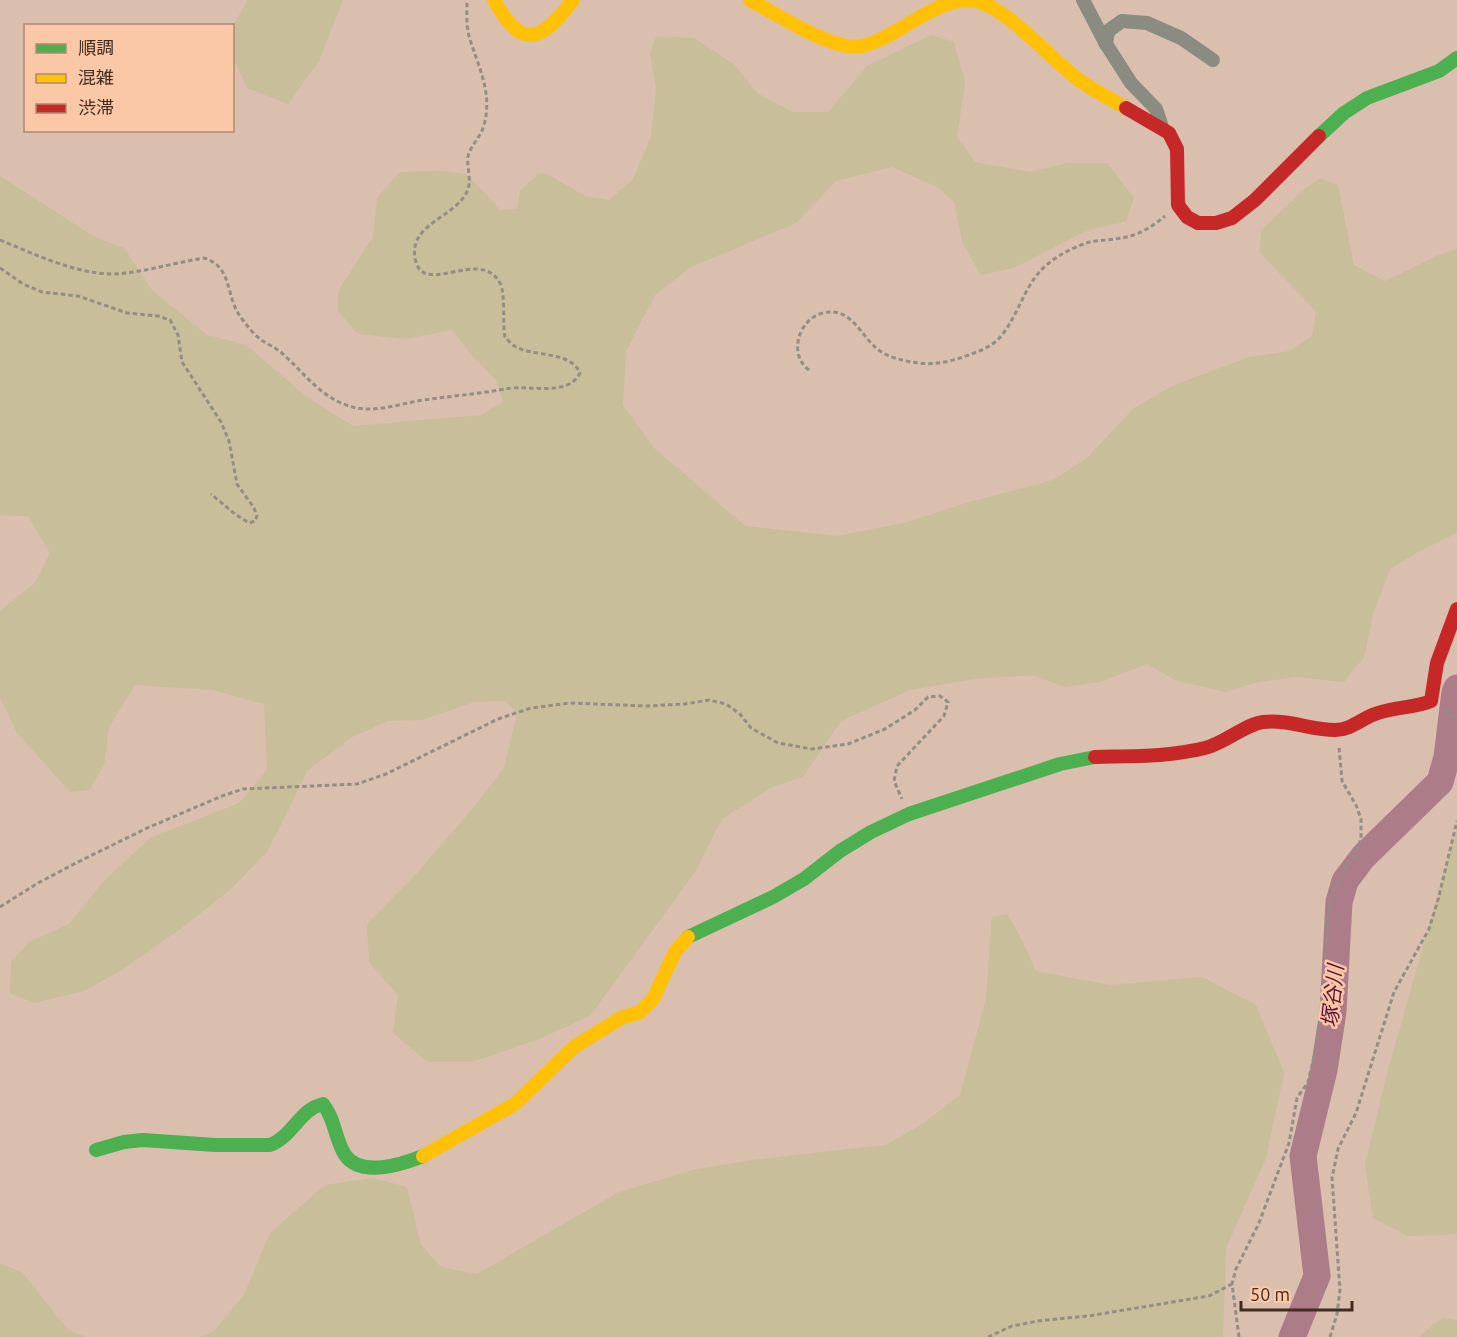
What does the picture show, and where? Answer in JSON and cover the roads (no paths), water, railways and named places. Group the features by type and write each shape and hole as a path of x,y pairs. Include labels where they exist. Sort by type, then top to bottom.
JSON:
{"street":[{"path":"494,0 500,13 513,29 528,36 541,35 558,22 573,0"},
{"path":"750,0 832,43 848,46 862,46 878,41 952,2 972,0 998,10 1080,80 1169,133 1178,149 1179,173 1176,189 1178,205 1187,217 1198,223 1216,224 1232,218 1255,200 1344,113 1367,98 1439,71 1457,58"},
{"path":"1083,0 1106,44 1131,83 1156,109 1162,127"},
{"path":"1106,44 1108,32 1122,21 1147,23 1181,38 1213,60"},
{"path":"96,1150 124,1142 143,1140 270,1145 278,1142 313,1106 323,1104 330,1113 346,1156 357,1165 380,1168 401,1165 429,1154 515,1104 574,1047 621,1018 640,1012 653,999 675,952 686,938 773,897 804,879 840,851 871,832 909,814 1060,764 1093,757 1168,755 1207,748 1261,722 1296,723 1320,729 1338,730 1350,727 1377,713 1419,706 1431,701 1436,666 1457,609"}],"waterway":[{"name":"塚谷川","path":"1292,1337 1317,1276 1303,1156 1324,1070 1333,1012 1339,902 1345,881 1363,857 1440,782 1447,757 1457,688"}]}
